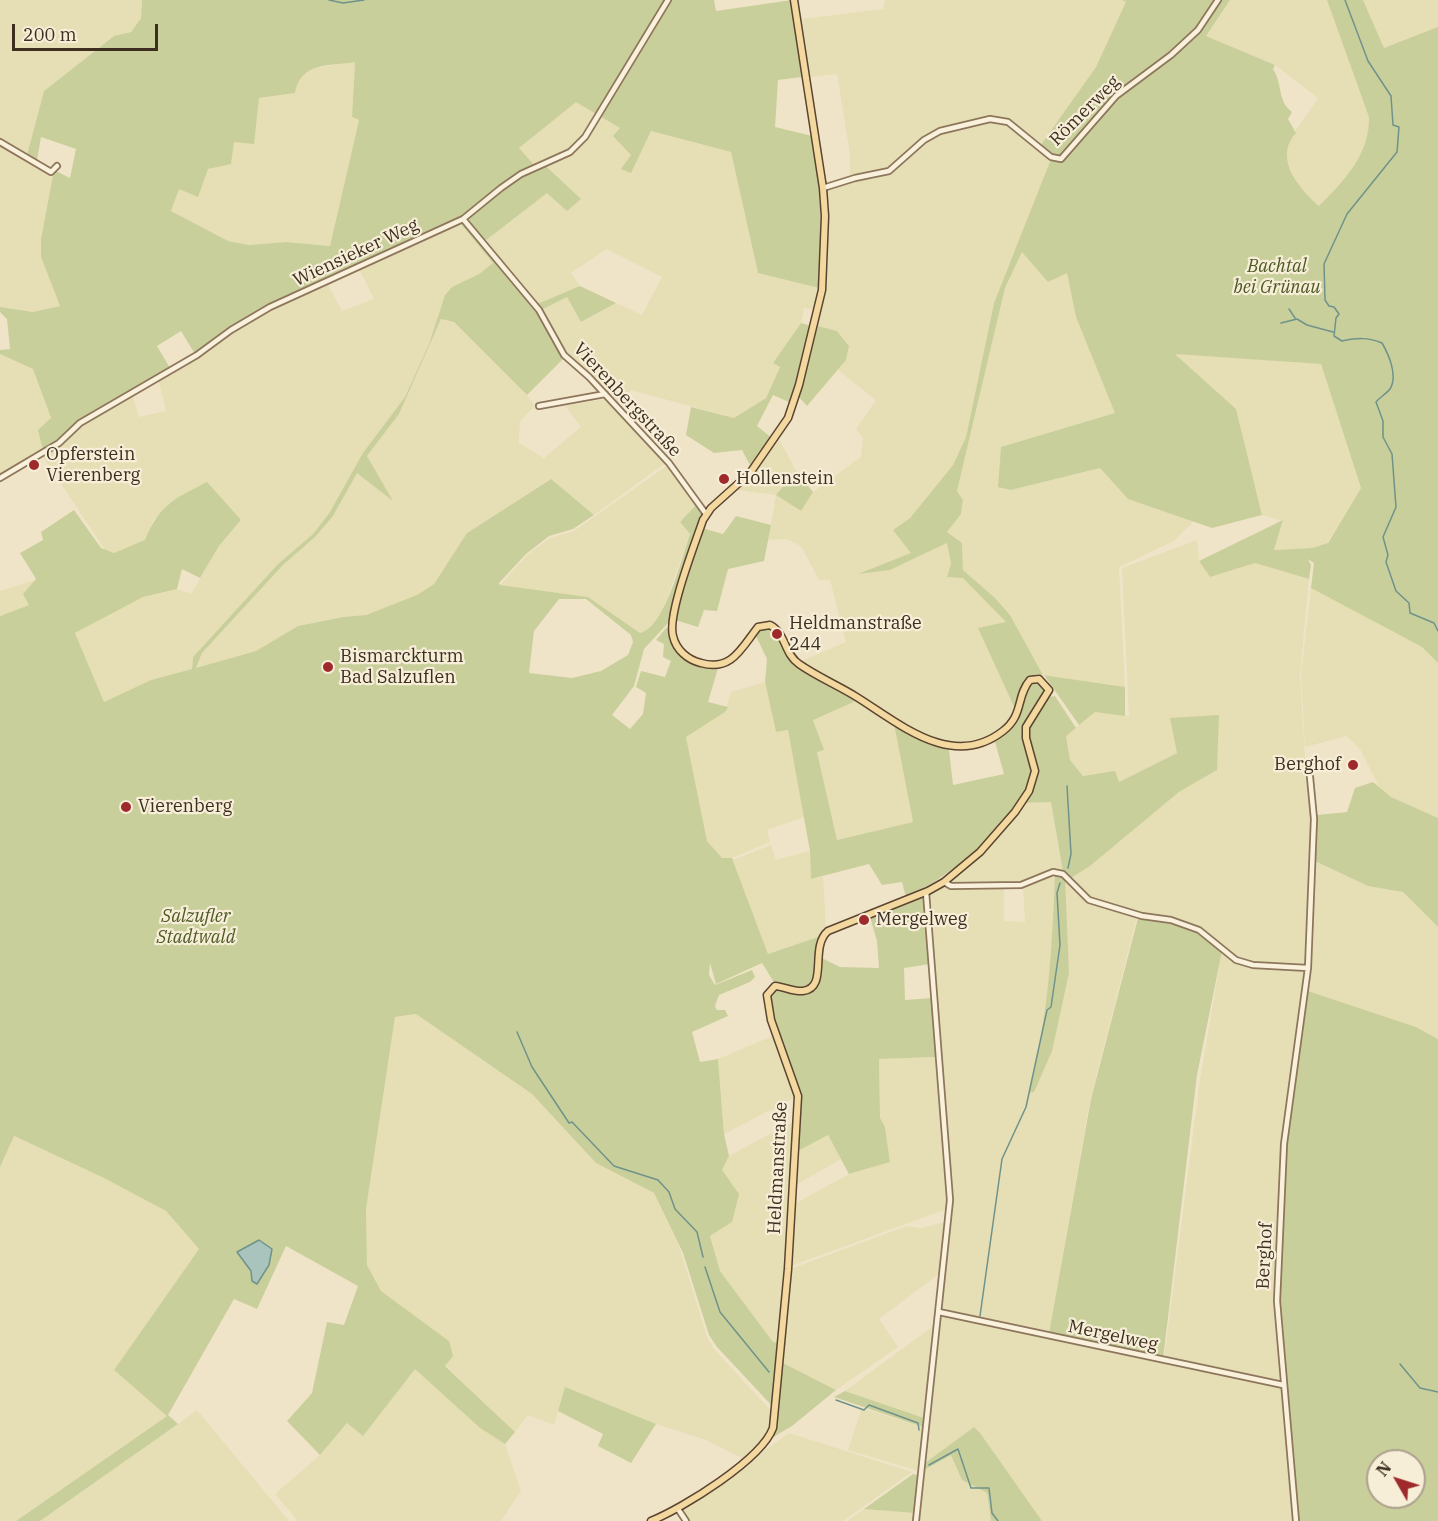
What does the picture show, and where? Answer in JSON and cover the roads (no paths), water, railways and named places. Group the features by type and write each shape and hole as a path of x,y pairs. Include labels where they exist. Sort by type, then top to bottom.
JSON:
{"main road":[{"path":"706,514 740,485 788,418 815,327 822,290 825,216 823,188 794,0"},
{"name":"Heldmanstraße","path":"651,1521 678,1509 759,1451 773,1428 788,1269 798,1096 771,1020 767,995 775,987 801,991 813,986 819,976 820,938 828,931 926,892 944,882 980,852 1015,812 1029,791 1035,771 1026,738 1026,727 1047,697 1049,690 1046,684 1039,679 1030,680 1024,687 1017,716 1003,731 978,744 954,747 932,742 920,736 821,675 798,664 788,655 779,633 770,625 758,627 740,654 728,663 711,665 688,658 676,645 672,635 673,617 706,514"}],"street":[{"name":"Wiensieker Weg","path":"0,478 59,443 80,423 197,355 231,330 270,307 463,219 521,174 570,152 580,144 668,0"},
{"name":"Römerweg","path":"823,188 889,171 924,140 940,131 990,119 1008,122 1051,157 1061,159 1116,96 1171,55 1198,30 1218,0"},
{"path":"0,142 51,172 57,166"},
{"name":"Vierenbergstraße","path":"463,219 539,310 564,355 605,394 669,463 706,514"},
{"path":"539,406 605,394"},
{"name":"Berghof","path":"1296,1521 1277,1301 1284,1144 1308,968 1314,819 1310,777"},
{"path":"944,882 951,886 1021,885 1053,872 1063,874 1089,900 1142,916 1172,920 1200,930 1236,960 1253,965 1308,968"},
{"path":"916,1521 950,1200 926,892"},
{"name":"Mergelweg","path":"939,1312 1283,1385"},
{"path":"678,1509 686,1521"}],"water":[{"path":"259,1240 272,1249 269,1265 257,1284 252,1281 251,1271 237,1252"}],"waterway":[{"path":"329,0 343,3 364,0"},
{"path":"1345,0 1368,61 1391,96 1393,125 1399,127 1397,152 1347,214 1324,264 1325,300 1339,314 1336,318 1334,336 1342,341 1362,339 1382,343 1390,359 1393,372 1392,384 1390,389 1376,402 1383,421 1383,437 1392,454 1396,507 1383,537 1388,555 1386,562 1396,591 1409,603 1410,613 1434,623 1438,631"},
{"path":"1289,309 1295,318"},
{"path":"1281,323 1297,319 1307,325 1333,332"},
{"path":"1067,786 1071,854 1068,868"},
{"path":"980,1316 1002,1159 1026,1107 1047,1010 1051,1007 1060,945 1057,893 1060,883"},
{"path":"517,1032 532,1067 569,1123 572,1122 614,1166 658,1180 669,1192 675,1209 697,1232 703,1257"},
{"path":"705,1267 720,1312 769,1372"},
{"path":"1400,1364 1420,1388 1438,1392"},
{"path":"836,1400 864,1410 869,1405 918,1423 919,1430"},
{"path":"929,1465 958,1449 971,1488 989,1488 992,1513 998,1521"}],"place":[{"name":"Opferstein Vierenberg","path":"34,465"},
{"name":"Hollenstein","path":"724,479"},
{"name":"Heldmanstraße 244","path":"777,634"},
{"name":"Bismarckturm Bad Salzuflen","path":"328,667"},
{"name":"Berghof","path":"1353,765"},
{"name":"Vierenberg","path":"126,807"},
{"name":"Mergelweg","path":"864,920"}],"park label":[{"name":"Bachtal bei Grünau","path":"1277,277"},
{"name":"Salzufler Stadtwald","path":"196,927"}]}
